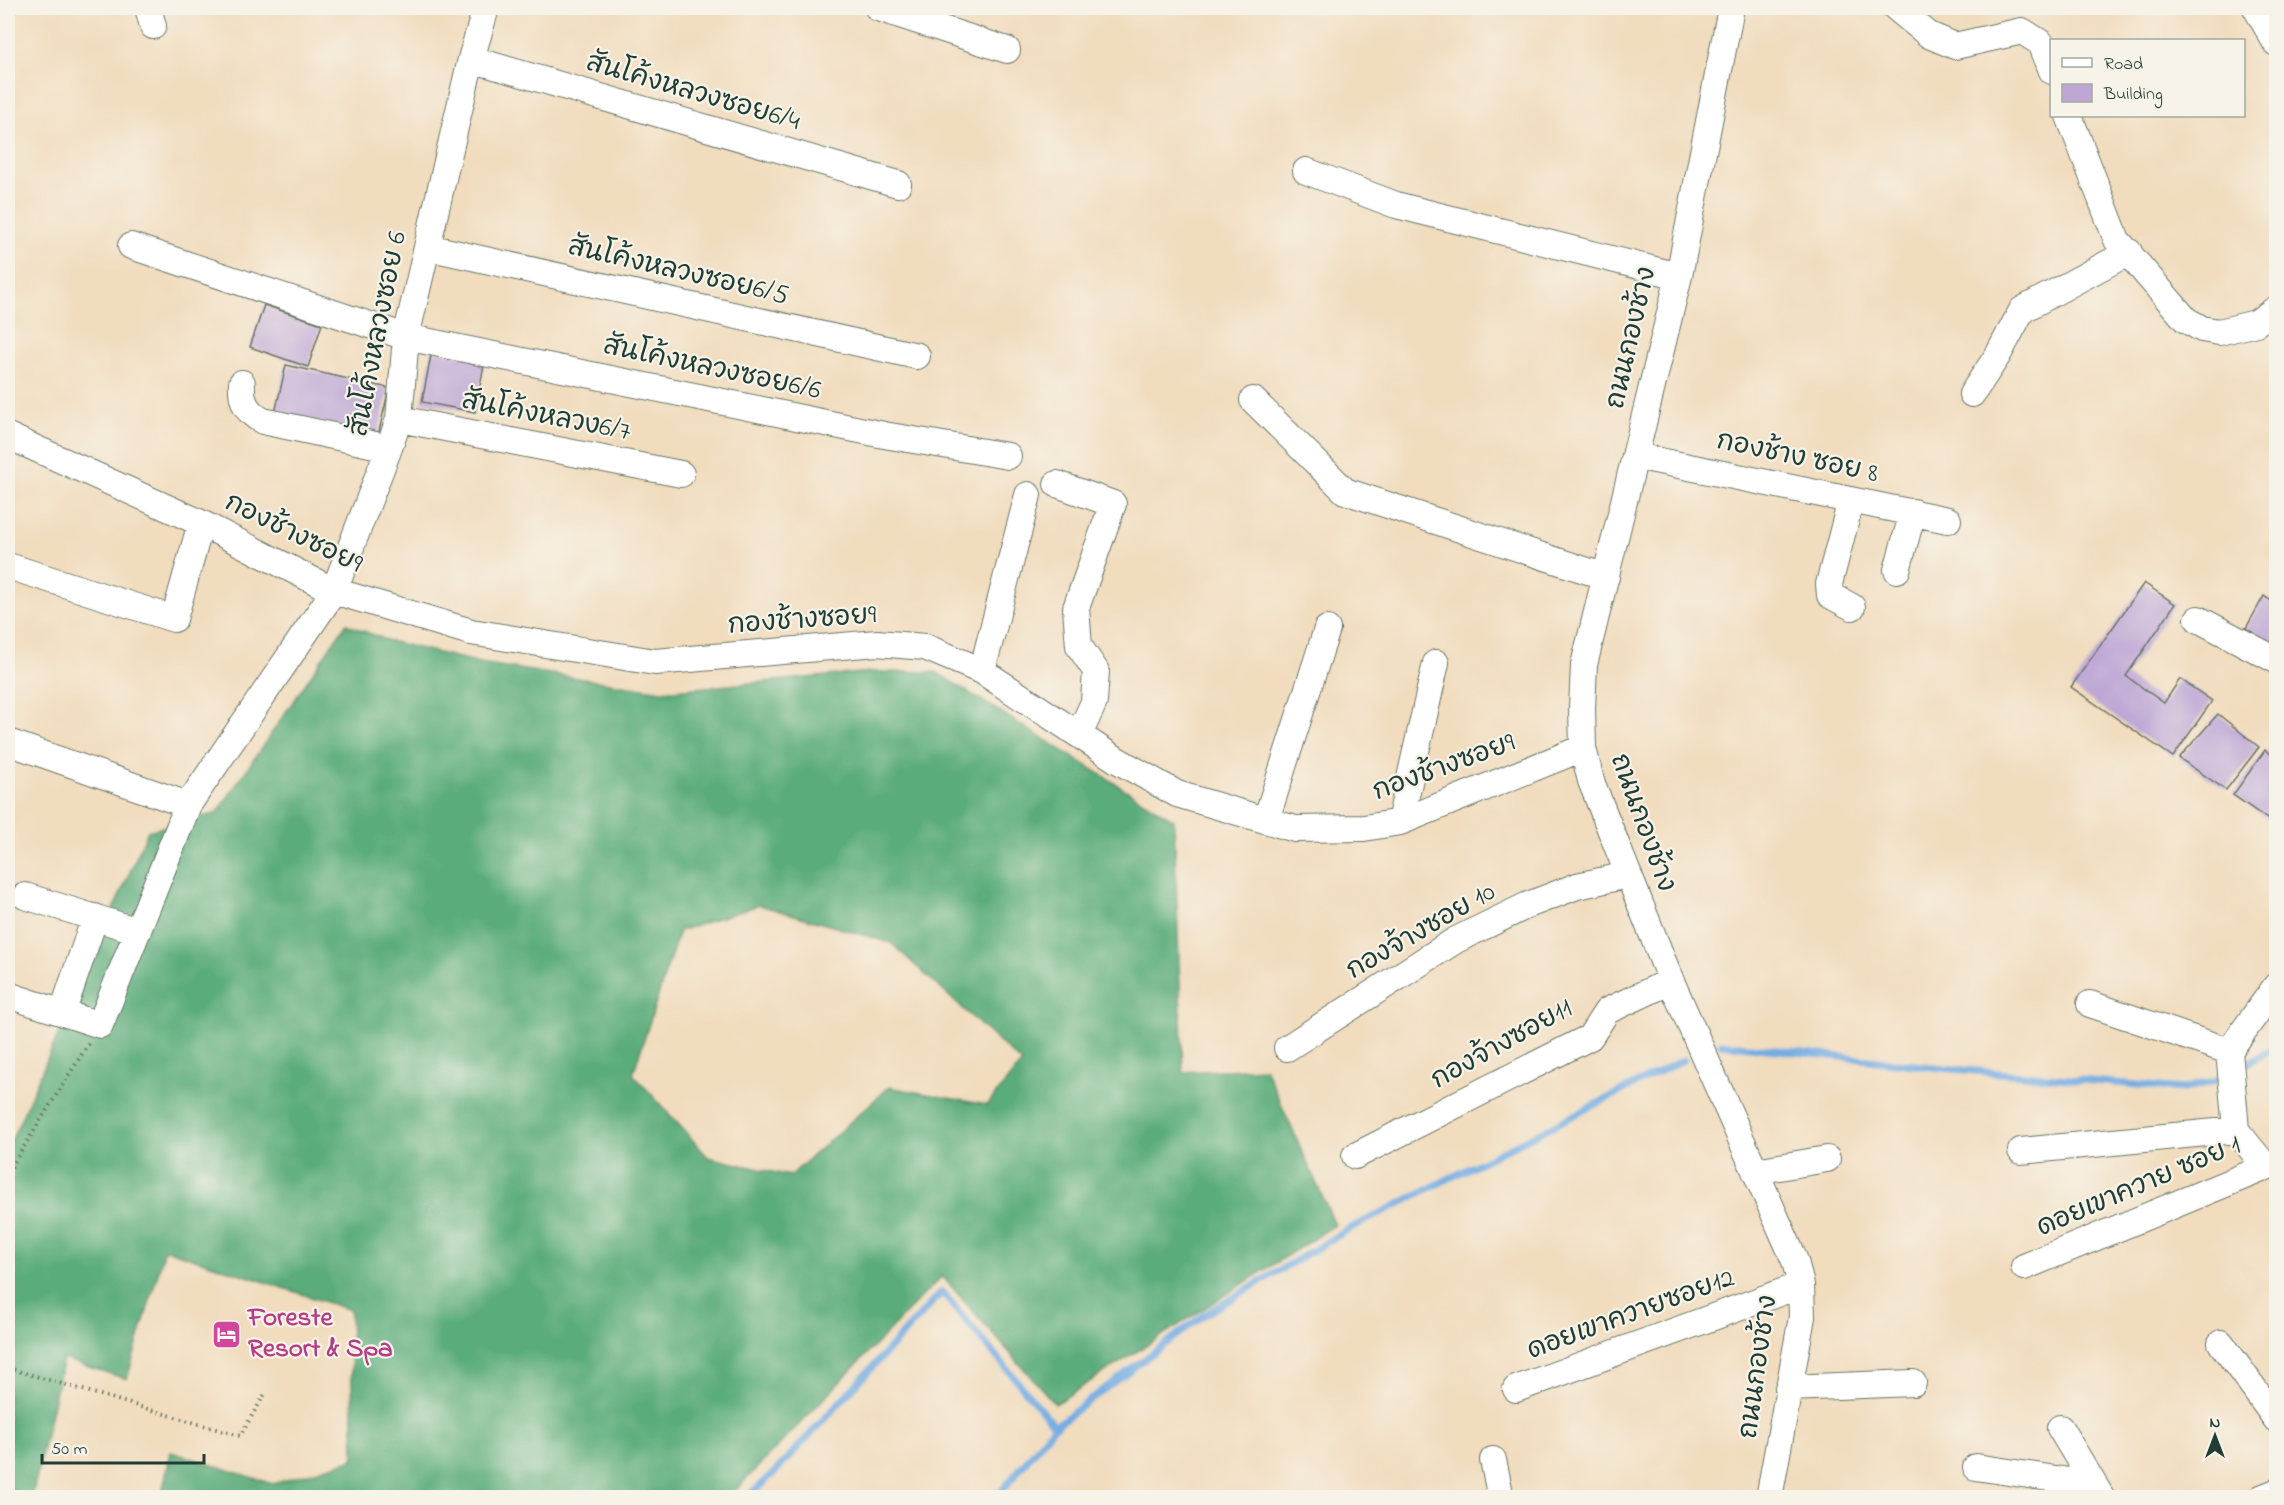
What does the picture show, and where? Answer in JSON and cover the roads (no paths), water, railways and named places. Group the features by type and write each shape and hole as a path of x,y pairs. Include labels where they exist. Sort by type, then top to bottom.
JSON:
{"street":[{"name":"สันโค้งหลวงซอย 6","path":"8,994 100,1025 188,805 334,591 399,419 406,337 471,59 486,8"},
{"path":"878,8 1006,50"},
{"path":"1896,8 1929,35 1955,46 2022,31 2041,43 2050,66"},
{"path":"2256,8 2277,43"},
{"name":"ถนนกองช้าง","path":"1723,11 1679,276 1584,665 1583,748 1591,781 1671,981 1795,1261 1801,1284 1802,1317 1769,1497"},
{"name":"สันโค้งหลวงซอย6/4","path":"471,59 897,184"},
{"path":"2069,117 2117,240 2186,320 2202,329 2219,332 2256,323 2277,309"},
{"path":"1306,171 1396,204 1679,276"},
{"name":"สันโค้งหลวงซอย6/6","path":"131,246 406,337 884,435 1008,456"},
{"name":"สันโค้งหลวงซอย6/5","path":"427,247 917,357"},
{"path":"1972,394 1998,355 2022,310 2134,259"},
{"path":"242,383 244,405 262,421 389,448"},
{"path":"1254,400 1345,491 1606,576"},
{"name":"สันโค้งหลวง6/7","path":"399,419 681,474"},
{"name":"กองช้างซอย9","path":"8,436 201,523 334,591 471,632 655,662 877,643 925,647 982,671 1117,760 1177,794 1295,829 1364,828 1400,822 1583,748"},
{"name":"กองช้าง ซอย 8","path":"1635,456 1948,520"},
{"path":"1057,484 1113,504 1076,608 1079,646 1096,670 1094,702 1079,735"},
{"path":"982,671 1028,495"},
{"path":"1851,500 1829,584 1830,595 1852,607"},
{"path":"1897,570 1913,512"},
{"path":"8,566 174,619 201,523"},
{"path":"2198,619 2277,660"},
{"path":"1266,820 1327,629"},
{"path":"1400,822 1436,663"},
{"path":"8,742 188,805"},
{"name":"กองจ้างซอย 10","path":"1287,1048 1456,939 1528,905 1577,886 1628,875"},
{"path":"25,896 138,931"},
{"path":"67,999 95,917"},
{"name":"กองจ้างซอย11","path":"1355,1156 1590,1037 1607,1011 1671,981"},
{"path":"2271,1165 2236,1130 2229,1051 2277,986"},
{"path":"2090,1004 2229,1051"},
{"path":"2021,1151 2236,1130"},
{"path":"1755,1171 1827,1159"},
{"name":"ดอยเขาควาย ซอย 1","path":"2024,1267 2271,1165"},
{"name":"ดอยเขาควายซอย12","path":"1516,1389 1801,1284"},
{"path":"2221,1343 2277,1419"},
{"path":"1788,1388 1913,1383"},
{"path":"2061,1428 2102,1497"},
{"path":"1493,1460 1501,1497"},
{"path":"1976,1467 2069,1481 2078,1497"},
{"path":"2261,1497 2277,1492"}],"waterway":[{"path":"1721,1044 1942,1068 2183,1089 2214,1081 2227,1074"},
{"path":"2236,1069 2276,1048"},
{"path":"996,1498 1055,1426 1204,1315 1351,1228 1683,1060"},
{"path":"747,1498 776,1471 942,1292 1055,1426"}],"place":[{"name":"Foreste Resort & Spa","path":"227,1334"}]}
